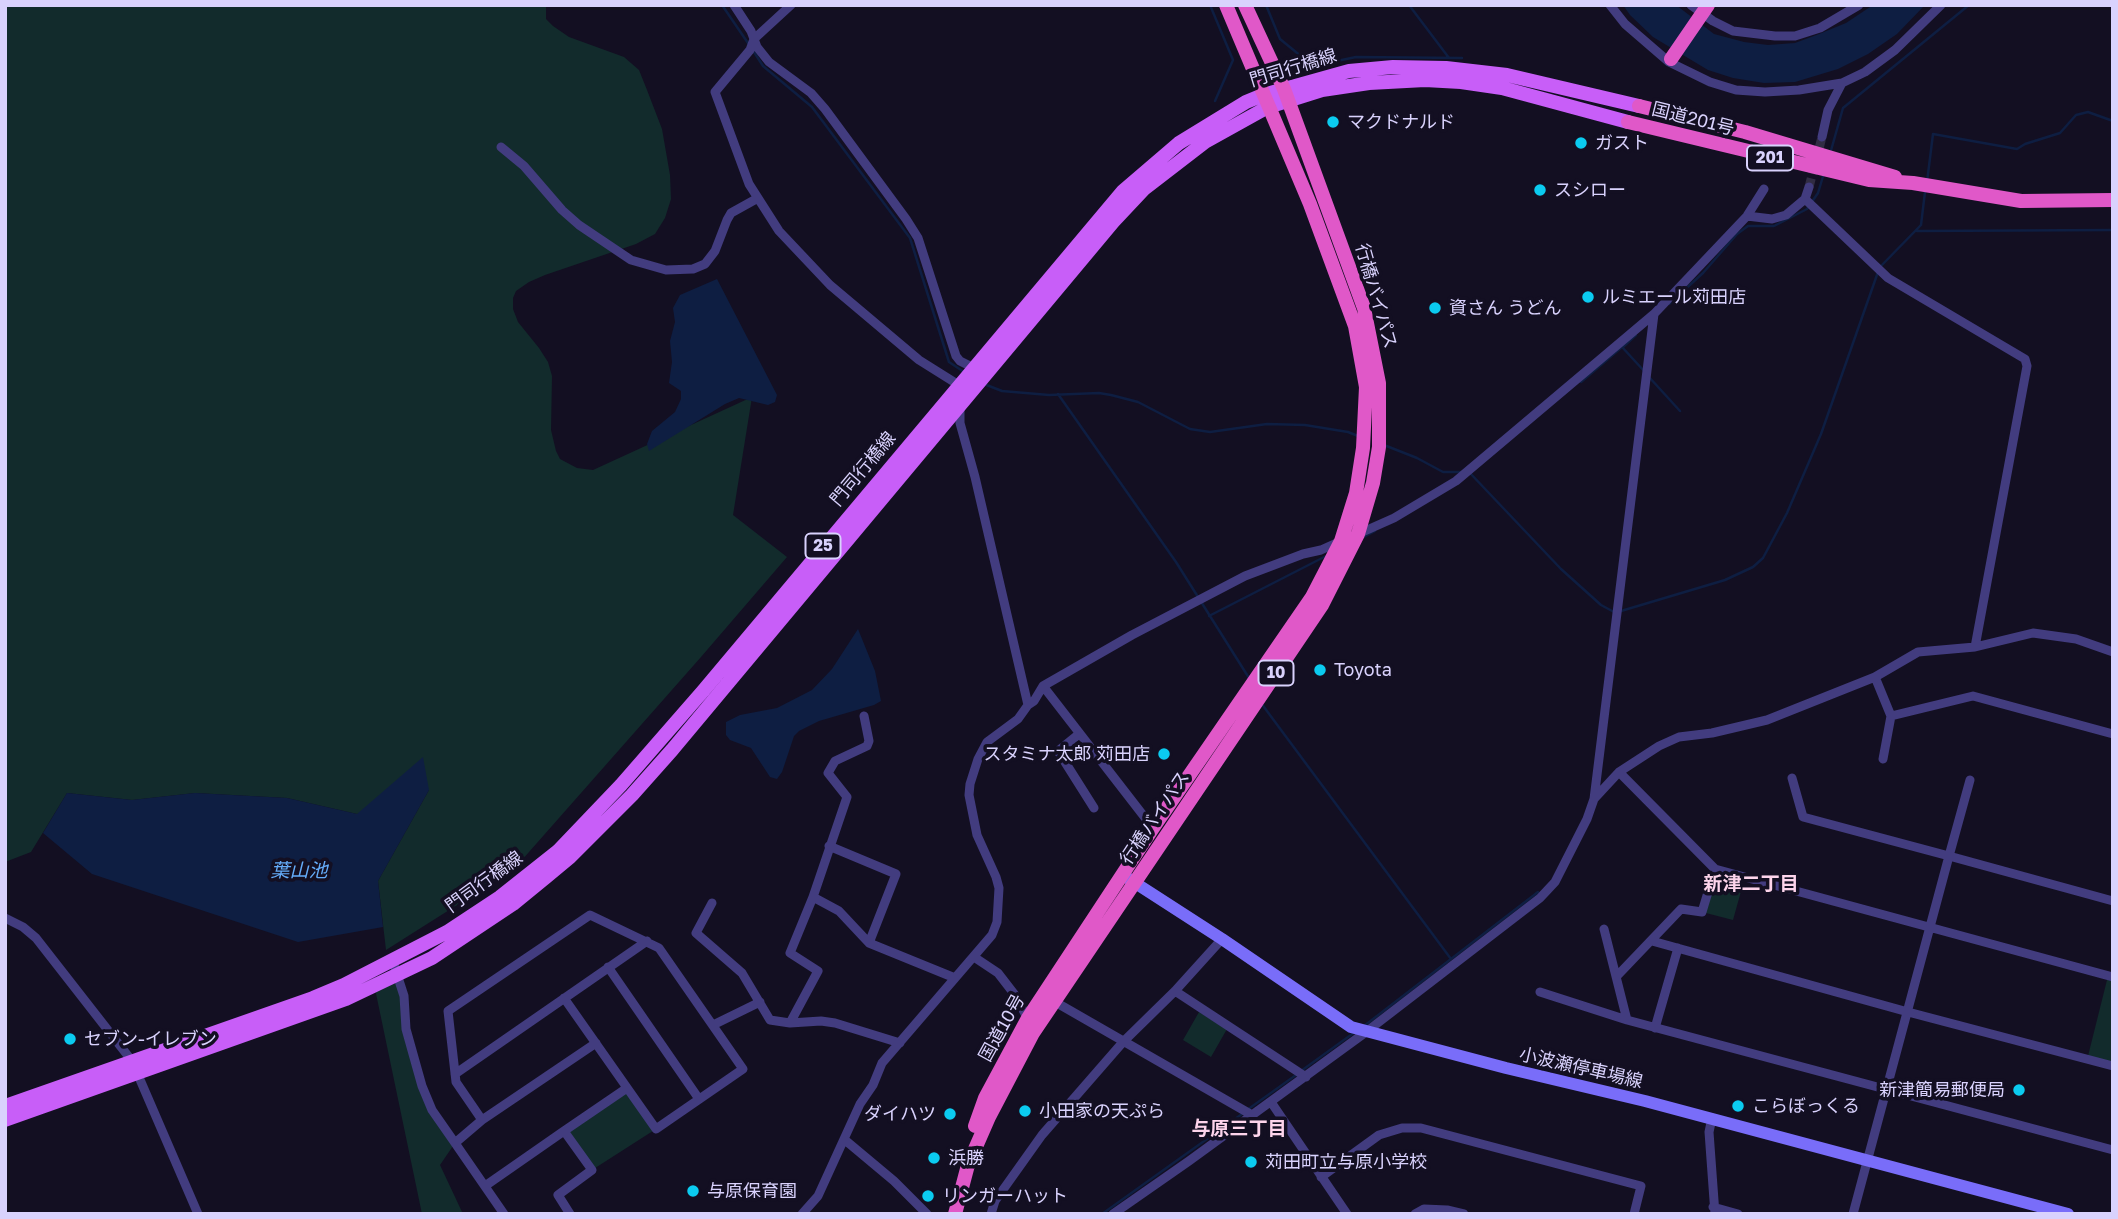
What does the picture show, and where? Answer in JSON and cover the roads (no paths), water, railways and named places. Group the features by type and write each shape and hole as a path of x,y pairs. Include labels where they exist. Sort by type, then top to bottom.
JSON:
{"highway":[{"name":"行橋バイパス","path":"1129,879 1153,828 1312,597 1341,541 1356,493 1363,448 1366,387 1354,326 1341,286 1226,5"},
{"name":"行橋バイパス","path":"1129,879 1322,606 1358,534 1373,484 1379,447 1380,410 1376,364 1364,308 1328,203 1286,94 1245,5"},
{"path":"1671,59 1701,10"},
{"name":"国道201号","path":"1639,106 1745,132 1913,183"},
{"name":"国道201号","path":"1628,122 1869,180 1913,183 2021,201 2113,200"},
{"name":"国道10号","path":"955,1214 968,1165 989,1116 1048,998 1129,879"},
{"name":"国道10号","path":"946,1214 985,1098 1028,1018 1048,998"}],"main road":[{"name":"門司行橋線","path":"5,1106 322,1008 395,968 500,897 558,851 703,691 964,388 1144,189 1205,142 1265,101 1349,71 1446,68 1507,75 1639,106"},
{"name":"門司行橋線","path":"1286,94 1370,83 1425,80 1461,82 1502,89 1628,122"},
{"name":"門司行橋線","path":"395,968 432,958 513,904 570,857 622,804 729,682 960,405 964,388"},
{"name":"小波瀬停車場線","path":"1129,879 1222,939 1338,1020 1366,1032 1712,1118 2068,1214"},
{"name":"門司行橋線","path":"5,1120 136,1067"}],"street":[{"path":"734,5 757,47 769,62 811,93 825,108 906,219 918,238 956,355 960,361 980,371"},
{"path":"791,5 754,38 750,50 715,92 749,184 795,251 830,285 919,360 964,388"},
{"path":"1610,5 1625,24 1669,62 1710,82 1736,90 1765,92 1842,83 1865,72 1895,50 1941,5"},
{"path":"1701,10 1733,31 1795,36 1820,29 1859,5"},
{"path":"1822,137 1828,110 1842,83"},
{"path":"501,147 524,166 579,225 631,260 666,271 693,269 705,264 715,251 727,219 732,213 758,198"},
{"path":"1747,216 1772,219 1786,215 1805,199 1809,187"},
{"path":"802,1214 818,1196 882,1063 992,935 997,922 999,888 977,835 969,795 978,759 987,742 1018,719 1043,686 1205,595 1266,567 1321,550 1394,518 1456,481 1654,314 1747,216 1764,189"},
{"path":"1805,199 1888,278 2025,359 2027,366 1975,647"},
{"path":"1114,1214 1366,1032 1540,898 1555,882 1587,819 1594,799 1654,314"},
{"path":"960,405 960,423 1028,705"},
{"path":"1594,799 1619,772 1659,746 1679,737 1713,733 1767,720 1875,677 1918,652 1975,647 2033,633 2076,639 2113,652"},
{"path":"1875,677 1891,716 1883,759"},
{"path":"1043,686 1153,828"},
{"path":"1891,716 1973,696 2113,734"},
{"path":"790,1023 818,971 790,953 813,897 847,797 829,777 829,768 835,761 867,746 869,741 863,716"},
{"path":"1079,734 1058,751 1094,808"},
{"path":"1619,772 1715,869 2113,977"},
{"path":"1792,778 1803,817 2113,901"},
{"path":"1853,1214 1970,780"},
{"path":"829,846 896,874 869,943"},
{"path":"1617,976 1681,909 1702,912 1715,869"},
{"path":"813,897 839,911 869,943 955,978"},
{"path":"712,903 696,933 742,973 770,1020 790,1023 821,1021 858,1029 900,1043"},
{"path":"482,1120 456,1082 448,1011 590,915 659,948 743,1069 656,1129 564,998"},
{"path":"5,918 36,939 136,1067 198,1214"},
{"path":"1604,929 1627,1020"},
{"path":"991,1214 995,1201 1042,1135 1122,1042 1175,991 1222,939"},
{"path":"1652,940 2113,1066"},
{"path":"455,1074 647,941"},
{"path":"1655,1028 1678,948"},
{"path":"974,957 998,973 1028,1018 1032,1033"},
{"path":"608,967 699,1099"},
{"path":"395,968 404,996 406,1029 422,1086 432,1110 504,1214"},
{"path":"1175,991 1306,1077"},
{"path":"1540,992 1655,1028 2113,1150"},
{"path":"1048,998 1252,1115"},
{"path":"713,1024 760,1002"},
{"path":"455,1143 482,1120 596,1043"},
{"path":"485,1186 627,1088"},
{"path":"1271,1102 1347,1214"},
{"path":"1712,1118 1709,1132 1714,1211 1738,1214"},
{"path":"1321,1177 1379,1135 1402,1128 1421,1128 1641,1186 1634,1214"},
{"path":"564,1131 592,1170 558,1195 570,1214"},
{"path":"845,1140 894,1181 927,1214"},
{"path":"1415,1214 1424,1209 1464,1214"}],"water":[{"path":"1623,5 1676,5 1714,34 1768,45 1795,43 1819,34 1846,23 1873,5 1925,5 1897,34 1868,54 1838,69 1795,82 1764,83 1733,78 1708,70 1653,37"},
{"path":"717,279 777,395 775,402 768,405 739,398 649,451 647,444 652,431 675,412 681,399 681,391 669,383 672,362 670,341 675,322 673,308 680,295"},
{"path":"858,629 875,671 881,701 819,721 799,731 794,736 782,772 777,779 770,777 751,748 730,740 726,735 726,722 740,715 777,708 812,690 832,669"},
{"name":"葉山池","path":"423,757 429,790 378,881 383,927 298,942 92,874 43,833 67,793 132,800 195,793 287,798 357,814"}],"waterway":[{"path":"722,5 750,46"},
{"path":"1210,5 1233,60 1215,101"},
{"path":"1266,5 1280,39 1313,66 1356,57 1462,58"},
{"path":"1409,5 1449,58"},
{"path":"1830,154 1843,108 1969,5"},
{"path":"754,52 763,66 812,107 910,238 949,362 964,372"},
{"path":"1927,182 1933,134 2017,149 2060,133 2076,115 2088,112 2113,121"},
{"path":"1669,304 1748,226 1774,226 1807,209 1818,193 1824,173"},
{"path":"1881,266 1921,225 1925,192"},
{"path":"1917,231 2113,230"},
{"path":"1621,611 1725,580 1753,567 1763,558 1787,513 1821,434 1878,272"},
{"path":"1623,347 1636,335"},
{"path":"1581,382 1622,347 1645,372"},
{"path":"1649,377 1680,411"},
{"path":"984,384 1002,391 1049,395 1111,395 1138,402 1190,429 1210,432 1267,424 1305,425 1358,436"},
{"path":"1058,394 1176,562 1249,678"},
{"path":"1384,445 1443,472 1463,472"},
{"path":"1469,472 1561,569 1601,605 1614,612"},
{"path":"1362,538 1375,531"},
{"path":"1209,616 1328,555"},
{"path":"1261,703 1451,959"},
{"path":"1364,1026 1538,892"},
{"path":"1301,1071 1355,1032"},
{"path":"1247,1110 1296,1075"},
{"path":"1102,1214 1242,1114"}],"tunnel":[{"path":"1809,187 1822,137"}],"place":[{"name":"マクドナルド","path":"1333,122"},
{"name":"ガスト","path":"1581,143"},
{"name":"スシロー","path":"1540,190"},
{"name":"ルミエール苅田店","path":"1588,297"},
{"name":"資さん うどん","path":"1435,308"},
{"name":"Toyota","path":"1320,670"},
{"name":"スタミナ太郎 苅田店","path":"1164,754"},
{"name":"セブン-イレブン","path":"70,1039"},
{"name":"新津簡易郵便局","path":"2019,1090"},
{"name":"こらぼっくる","path":"1738,1106"},
{"name":"小田家の天ぷら","path":"1025,1111"},
{"name":"ダイハツ","path":"950,1114"},
{"name":"浜勝","path":"934,1158"},
{"name":"苅田町立与原小学校","path":"1251,1162"},
{"name":"与原保育園","path":"693,1191"},
{"name":"リンガーハット","path":"928,1196"}],"district":[{"name":"新津二丁目","path":"1751,884"},
{"name":"与原三丁目","path":"1239,1129"}]}
